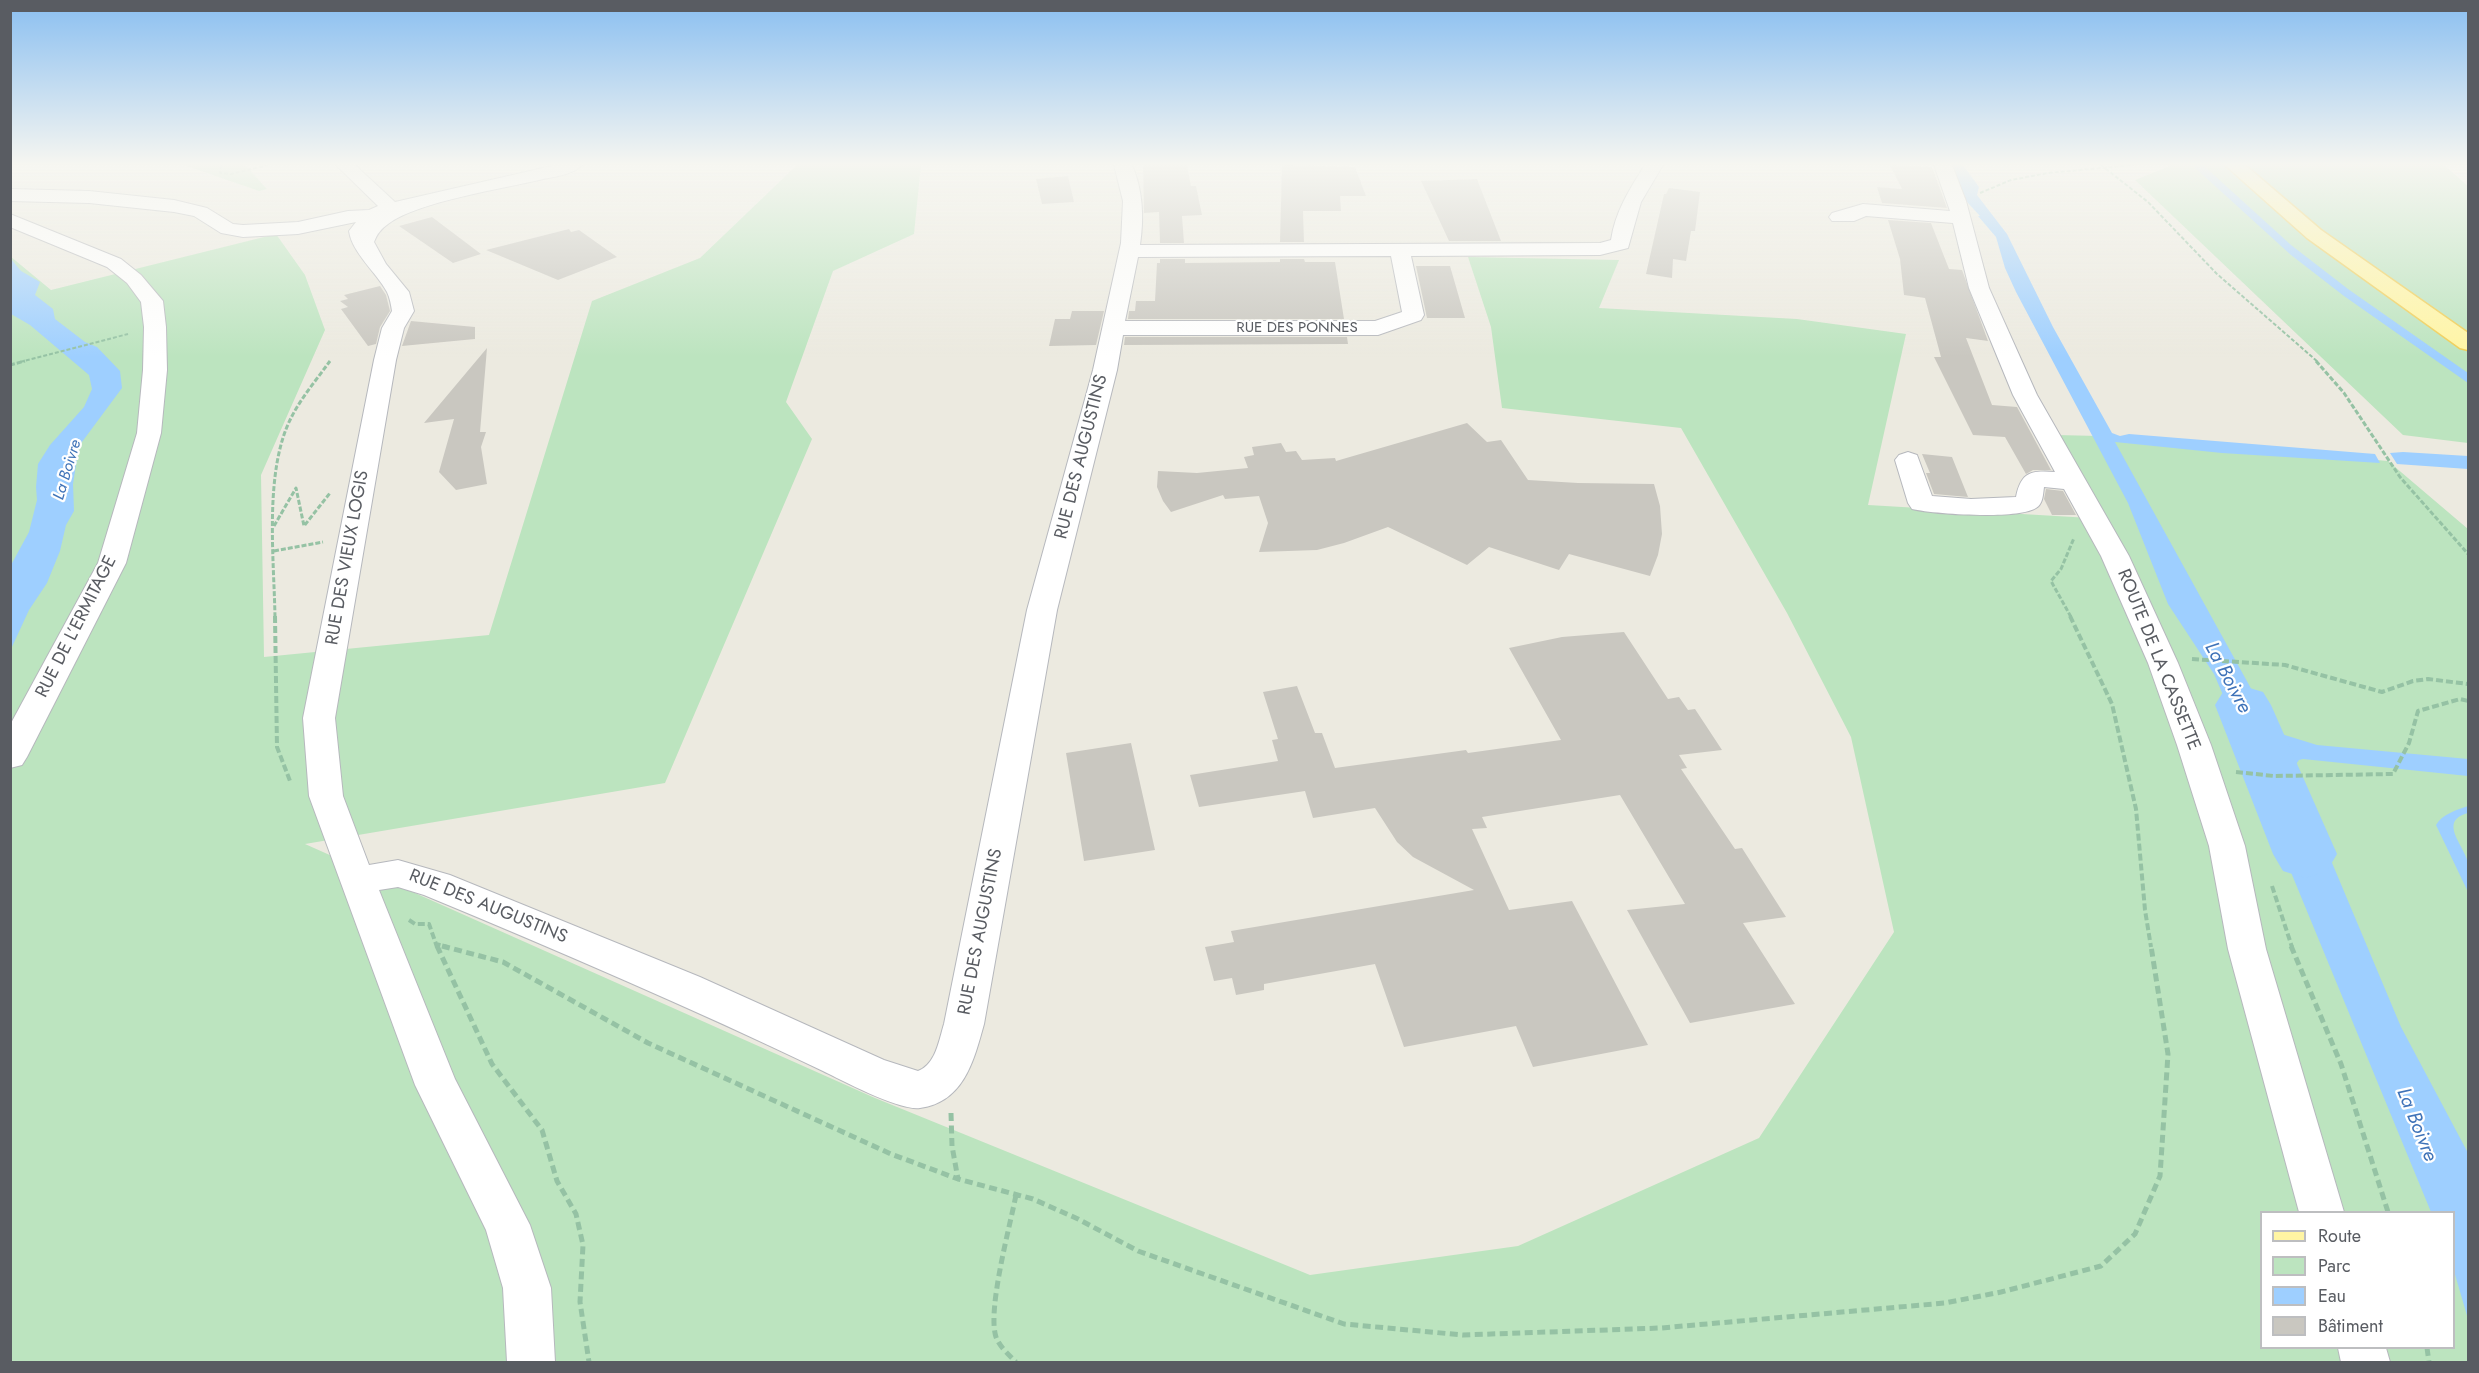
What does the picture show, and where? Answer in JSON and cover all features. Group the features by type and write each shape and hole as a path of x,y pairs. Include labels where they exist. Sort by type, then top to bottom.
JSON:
{"main road":[{"path":"2308,229 2469,343"},
{"path":"2351,236 2469,319"}],"street":[{"name":"RUE DE L’ERMITAGE","path":"10,757 112,563 149,433 156,370 152,301 134,279 114,263 32,229"},
{"path":"229,229 243,231 278,229"},
{"name":"RUE DES VIEUX LOGIS","path":"368,229 377,266 398,292 403,311 393,328 385,360 319,718 326,796 436,1086 507,1225 527,1288 531,1362"},
{"name":"RUE DES AUGUSTINS","path":"358,883 395,872 437,885 767,1025 895,1084 918,1091 935,1084 948,1072 964,1024 1042,610 1105,370 1125,267 1131,251 1131,229"},
{"path":"1131,251 1600,249 1621,244 1623,229"},
{"name":"ROUTE DE LA CASSETTE","path":"1964,229 1978,288 2025,395 2115,556 2163,663 2200,764 2227,846 2247,949 2322,1211"},
{"name":"RUE DES PONNES","path":"1113,328 1378,328 1413,315 1400,251"},
{"path":"1908,460 1921,503 1971,507 2020,505 2028,502 2032,482 2041,479 2074,482"}],"path":[{"path":"2173,229 2217,274 2327,372 2359,414 2393,467 2469,554"},
{"path":"10,365 109,339"},
{"path":"292,784 278,747 273,550 277,454 291,417 330,361"},
{"path":"273,527 296,489 303,526 336,486 362,483"},
{"path":"436,944 503,962 648,1043 891,1155 958,1179 1033,1199 1078,1219 1138,1251 1344,1324 1463,1335 1661,1328 1945,1303 2001,1292 2101,1266 2135,1234 2160,1176 2168,1054 2145,910 2136,809 2112,704 2079,633 2051,581 2061,569 2078,529 2076,519 2096,520"},
{"path":"273,550 352,537"},
{"path":"2192,659 2285,665 2382,692 2393,691 2416,681 2446,679 2469,684"},
{"path":"2256,776 2294,778 2335,774 2393,774 2409,743 2418,711 2460,699 2469,701"},
{"path":"2234,771 2237,782"},
{"path":"2270,881 2288,938 2341,1064 2388,1211"},
{"path":"406,918 415,924 429,924 436,944 492,1064 542,1130 557,1181 576,1214 583,1245 580,1302 589,1362"},
{"path":"948,1072 964,1089 953,1101 950,1120 954,1151 952,1161 958,1179"},
{"path":"1016,1196 1002,1264 995,1315 996,1336 1016,1362"}],"green space":[{"path":"730,229 914,229 914,234 833,271 786,402 812,439 665,783 305,844 875,1098 1310,1275 1518,1246 1759,1138 1894,932 1851,737 1787,613 1681,428 1502,408 1491,327 1468,257 1619,260 1599,308 1797,319 1906,334 1868,505 2090,518 2056,435 2099,436 2388,461 2468,529 2468,1362 11,1362 10,256 51,290 276,234 305,275 325,330 261,475 264,657 489,635 592,301 700,258"},
{"path":"2187,229 2468,229 2468,443 2403,435"}],"water":[{"path":"1989,229 2003,229 2007,234 2053,327 2112,433 2120,436 2129,434 2375,454 2380,463 2222,453 2115,442 2275,732 2317,745 2468,759 2468,776 2303,759 2299,760 2288,775 2257,774 2214,674 2168,604 2128,503 2016,292 2005,268 1996,237"},
{"path":"2262,229 2273,229 2348,289 2468,373 2468,383 2344,296 2291,255"},
{"path":"11,259 21,271 40,282 35,295 53,309 55,319 85,342 97,347 120,371 122,388 79,446 73,484 74,511 66,525 60,551 47,583 29,610 11,649 11,565 29,532 37,500 38,464 50,445 84,407 92,389 89,375 30,325 11,314"},
{"path":"2390,453 2468,456 2468,469 2397,464"},
{"path":"2255,785 2294,785 2322,839 2401,1027 2468,1153 2468,1319 2455,1274 2455,1211 2431,1211"},
{"path":"2468,806 2468,813 2454,822 2454,828 2468,863 2468,892 2436,825 2446,815"}],"building":[{"path":"403,229 448,229 481,254 453,263"},
{"path":"569,229 571,232 579,230 617,257 558,280 486,250"},
{"path":"1160,229 1183,229 1184,243 1160,243"},
{"path":"1280,229 1304,229 1304,242 1280,242"},
{"path":"1443,229 1496,229 1501,241 1449,241"},
{"path":"1656,229 1695,229 1691,231 1686,261 1673,259 1672,278 1646,274"},
{"path":"1891,229 1933,229 1949,269 1962,270 1988,341 1966,338 1992,405 2017,407 2051,470 2033,470 2026,474 2005,437 1973,435 1934,357 1941,357 1925,298 1904,295 1900,259"},
{"path":"1160,259 1185,259 1185,263 1280,262 1280,259 1335,262 1344,319 1128,319 1129,311 1135,311 1136,301 1155,301 1157,263 1160,263"},
{"path":"1416,266 1450,266 1465,318 1427,318"},
{"path":"380,286 386,295 390,311 380,327 376,344 368,346 341,309 348,307 340,301 348,299 344,295"},
{"path":"1072,311 1104,311 1096,345 1049,346 1055,319 1070,319"},
{"path":"411,321 475,327 475,339 402,346"},
{"path":"1125,337 1347,337 1348,344 1124,345"},
{"path":"487,348 480,432 486,432 481,447 487,484 456,490 439,472 454,419 424,423"},
{"path":"1467,423 1487,442 1501,440 1528,480 1654,484 1660,506 1662,534 1658,555 1650,576 1569,554 1559,570 1489,547 1467,565 1388,527 1317,550 1259,552 1268,523 1259,496 1225,499 1223,495 1171,512 1157,487 1158,471 1197,473 1248,468 1244,457 1254,455 1252,447 1281,443 1286,452 1296,451 1302,460 1335,458 1336,461"},
{"path":"1922,454 1952,457 1968,497 1934,494 1926,473 1930,473"},
{"path":"2046,489 2063,491 2076,515 2052,515 2044,499"},
{"path":"1624,632 1668,699 1679,697 1688,710 1695,709 1722,750 1679,755 1687,768 1681,769 1735,849 1742,848 1786,917 1743,923 1795,1004 1690,1023 1627,910 1685,904 1620,795 1482,817 1487,828 1472,829 1509,910 1572,901 1648,1045 1533,1067 1516,1026 1404,1047 1375,964 1264,984 1264,990 1236,995 1232,978 1214,981 1205,947 1234,942 1231,931 1474,890 1413,857 1397,842 1375,808 1313,818 1305,791 1199,807 1190,775 1278,761 1272,740 1278,739 1263,692 1297,686 1315,733 1322,733 1335,768 1561,740 1509,648 1562,637"},
{"path":"1131,743 1155,850 1084,861 1066,753"}],"waterway":[{"name":"La Boivre","path":"2243,705 2305,854"}]}
